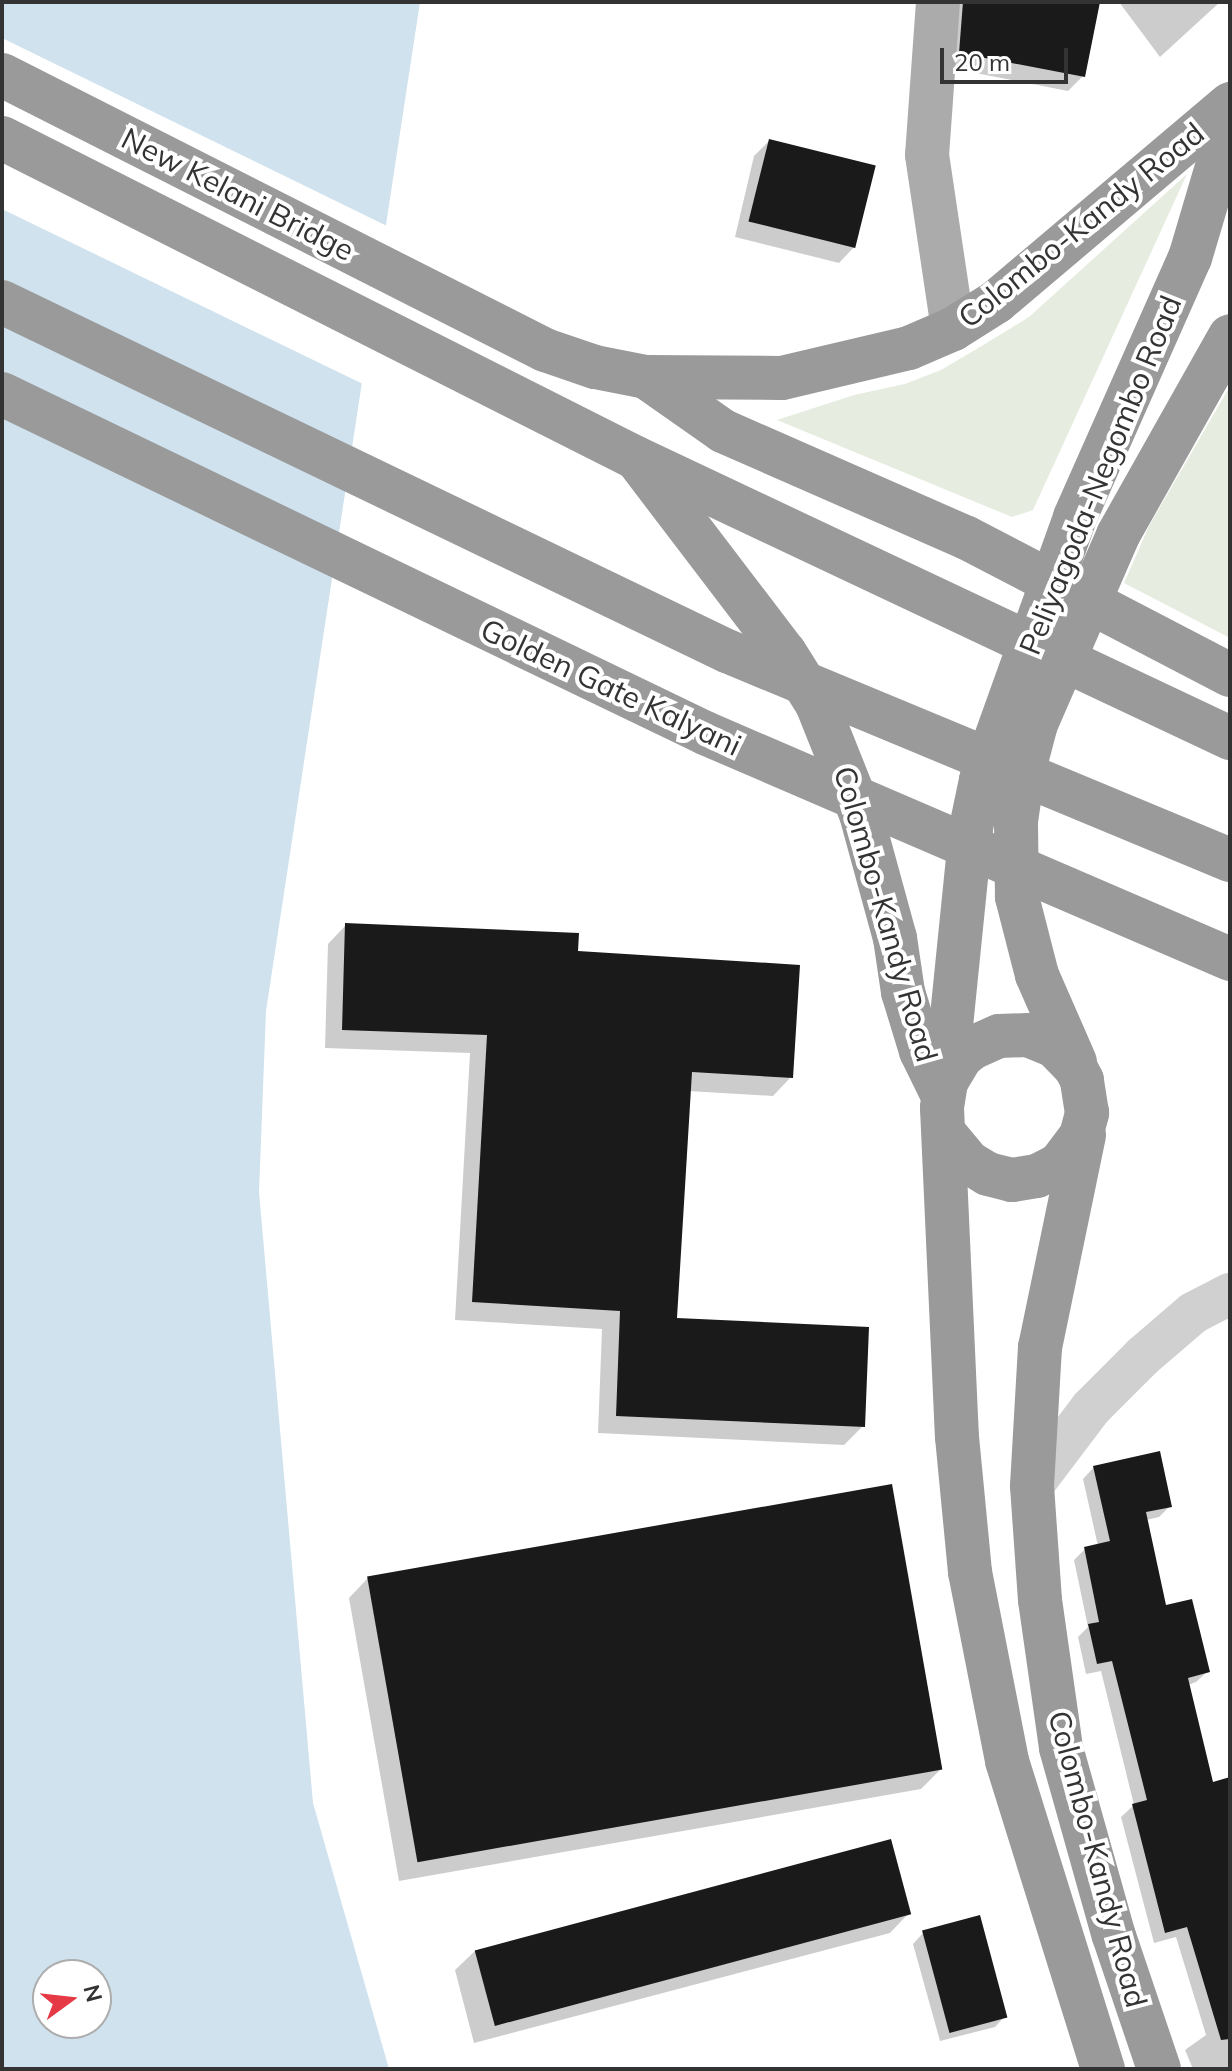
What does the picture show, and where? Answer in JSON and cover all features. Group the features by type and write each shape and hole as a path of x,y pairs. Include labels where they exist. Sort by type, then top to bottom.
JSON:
{"highway":[{"name":"New Kelani Bridge","path":"2,75 545,350 595,367 646,377"},
{"name":"Colombo-Kandy Road","path":"646,377 782,378 909,348 953,329 996,302 1229,132"},
{"name":"Peliyagoda-Negombo Road","path":"944,1114 971,828 981,780 1075,517 1190,258 1229,132"},
{"name":"New Kelani Bridge","path":"2,138 636,458 1230,738"},
{"path":"2,302 727,651 1230,860"},
{"path":"1082,1080 1075,1067 1055,1046 1028,1035 999,1036 972,1048 961,1057 946,1082 944,1114 959,1153 977,1168 1000,1178 1024,1179 1059,1165 1075,1147 1085,1124 1087,1102 1082,1080 1037,975 1017,897 1016,821 1023,773 1036,724 1118,535 1230,336"},
{"path":"646,377 723,431 967,538 1230,675"},
{"name":"Golden Gate Kalyani","path":"2,394 705,733 1230,959"},
{"name":"Colombo-Kandy Road","path":"636,458 785,653 817,704 861,814 895,938 903,992 944,1114 953,1362 970,1572 1007,1761 1103,2069"},
{"name":"Colombo-Kandy Road","path":"1085,1124 1073,1199 1050,1288 1040,1347 1032,1486 1040,1600 1061,1748 1114,1936 1159,2069"}],"main road":[{"path":"938,2 927,155 953,329"}],"street":[{"path":"1032,1486 1091,1408 1143,1356 1193,1313 1230,1294"}],"shaded area":[{"path":"1187,174 1033,510 1012,517 777,420 854,395 905,384 941,370 985,344 1029,317"},
{"path":"1230,386 1230,638 1124,583 1149,526"}],"water":[{"path":"2,2 420,2 266,1011 259,1192 313,1803 389,2069 2,2069"}],"pier":[{"path":"2,38 389,227 365,385 2,209"}],"building":[{"path":"963,2 1100,2 1085,77 959,53"},
{"path":"769,139 876,166 855,248 748,221"},
{"path":"345,923 579,933 578,951 800,965 793,1078 692,1072 677,1318 869,1327 865,1427 616,1416 620,1311 472,1302 487,1035 342,1030"},
{"path":"1160,1451 1172,1507 1146,1512 1166,1605 1192,1599 1210,1672 1188,1678 1213,1782 1230,1777 1230,2039 1221,2040 1187,1927 1165,1933 1132,1804 1147,1800 1112,1661 1097,1664 1088,1624 1099,1622 1084,1547 1110,1541 1093,1466"},
{"path":"892,1484 942,1770 417,1862 367,1577"},
{"path":"891,1839 911,1914 495,2026 475,1951"},
{"path":"980,1915 1007,2017 949,2033 922,1931"}]}
